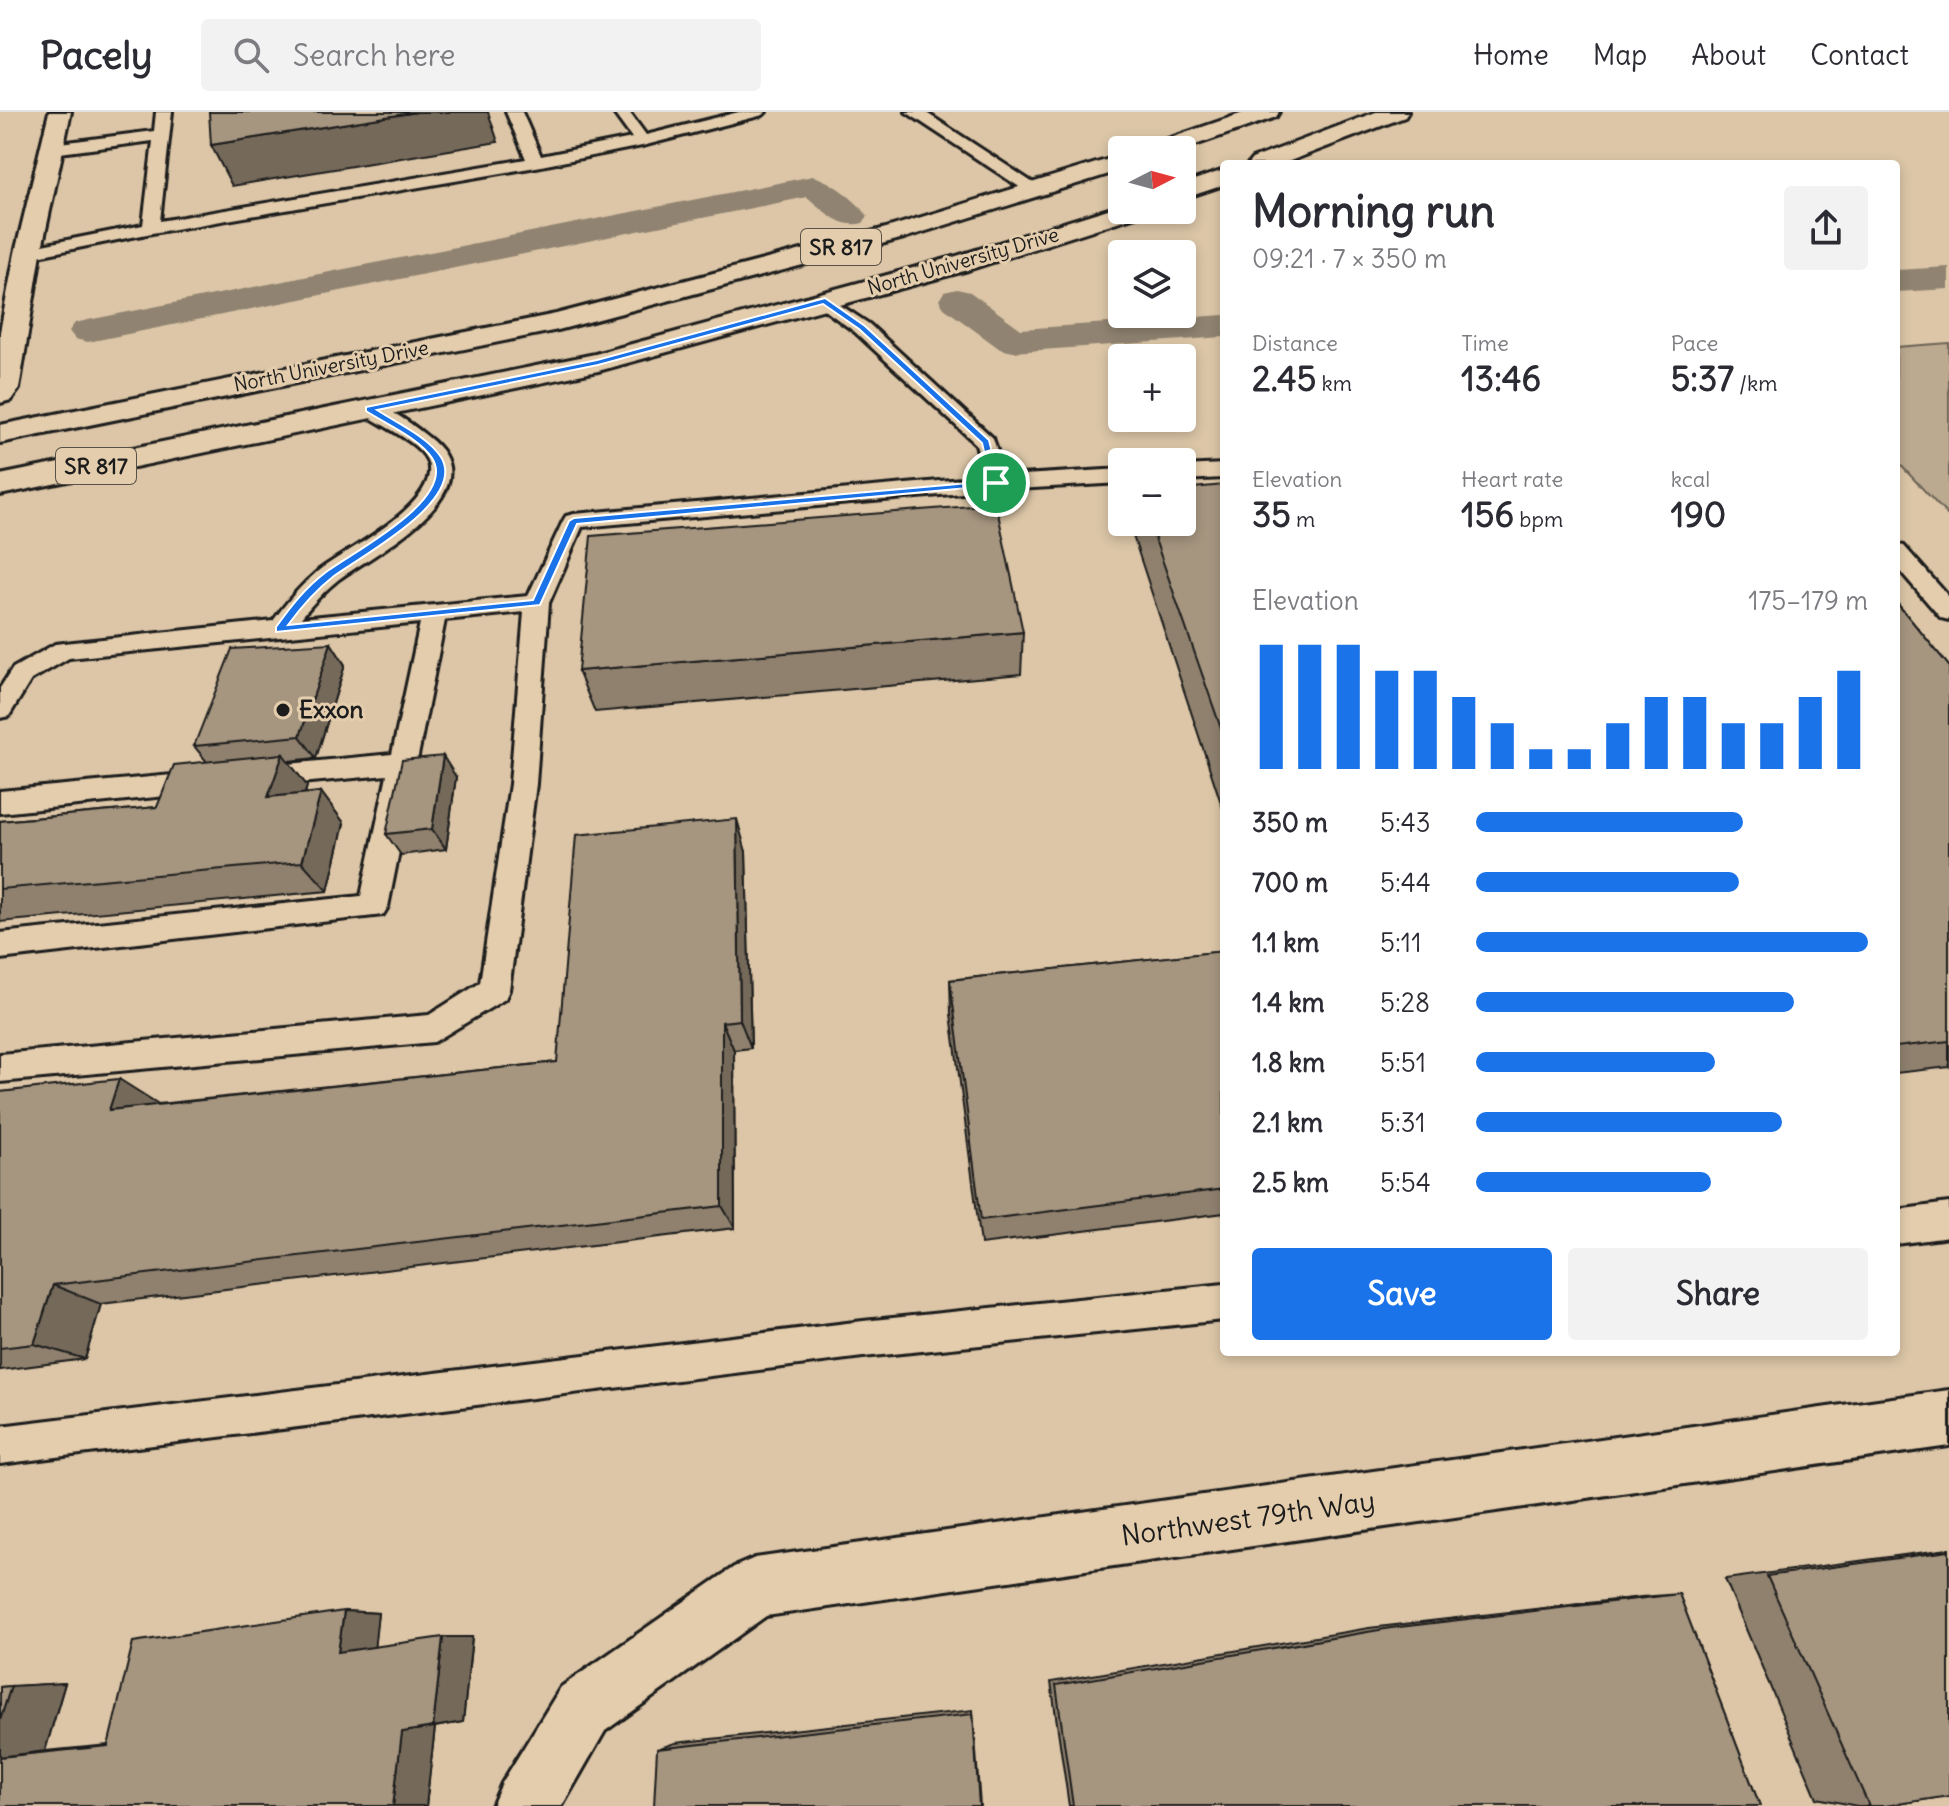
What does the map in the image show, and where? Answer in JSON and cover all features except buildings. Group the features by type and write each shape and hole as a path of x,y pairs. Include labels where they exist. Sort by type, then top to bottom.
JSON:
{"main road":[{"path":"25,157 38,112"},
{"path":"0,394 4,389 28,253 60,112"},
{"path":"1196,137 1268,112"},
{"path":"1271,160 1397,112"},
{"name":"North University Drive","path":"0,434 558,322 895,233 1108,167"},
{"path":"1196,187 1220,178"},
{"name":"North University Drive","path":"0,485 598,362 959,264 1108,217"},
{"name":"Northwest 79th Way","path":"525,1806 583,1709 755,1588 1949,1418"}],"lane":[{"path":"151,228 164,112"},
{"path":"533,112 517,119 536,162"},
{"path":"621,112 642,141"},
{"path":"28,253 151,228 536,162 642,141 758,112"},
{"path":"914,112 1036,190"},
{"path":"52,149 162,135"},
{"path":"825,301 862,328 986,442 996,483"},
{"path":"280,629 301,599 329,574 409,520 427,503 436,489 441,472 438,460 427,447 370,409"},
{"path":"1196,472 1220,471"},
{"path":"0,1068 434,1028 494,990 523,784 537,603 574,521 996,483 1108,477"},
{"path":"1900,556 1949,612"},
{"path":"0,709 22,674 64,650 537,603"},
{"path":"0,946 373,907 434,614"},
{"path":"0,802 403,763"},
{"path":"1900,1226 1949,1220"},
{"path":"0,1445 863,1339 1220,1302"}],"shaded area":[{"path":"1949,343 1949,517 1900,464 1900,347"}],"waterway":[{"path":"88,331 813,186 851,216"},
{"path":"1900,281 1949,278"},
{"path":"957,300 1013,341 1220,326"}],"place":[{"name":"Exxon","path":"283,710"}],"route":[{"path":"825,301 862,328 986,442 996,483 574,521 537,603 280,629 301,599 329,574 409,520 427,503 436,489 441,472 438,460 427,447 370,409 598,362 825,301"}]}
